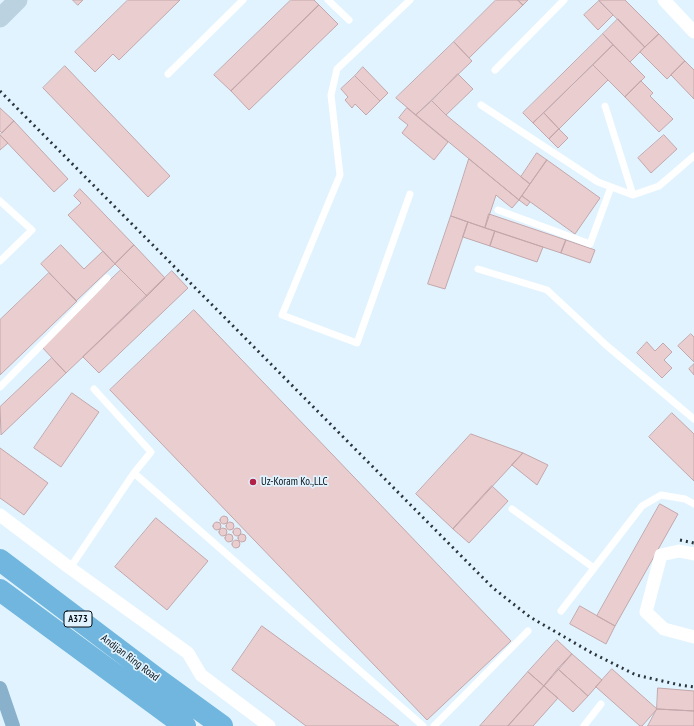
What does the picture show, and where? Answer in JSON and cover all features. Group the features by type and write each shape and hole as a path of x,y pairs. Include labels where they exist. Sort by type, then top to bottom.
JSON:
{"highway":[{"name":"Andijan Ring Road","path":"0,560 222,726"},
{"name":"Andijan Ring Road","path":"0,590 185,726"}],"main road":[{"path":"0,18 18,0"}],"street":[{"path":"664,0 693,28"},
{"path":"0,516 188,653 201,675 269,726"},
{"path":"694,554 679,551 661,555 646,612 664,628 694,637"}],"lane":[{"path":"168,74 243,0"},
{"path":"328,0 349,20"},
{"path":"410,0 337,69 331,94 340,175 282,315 357,343 410,194"},
{"path":"494,70 564,0"},
{"path":"481,105 598,182 633,195 659,186 694,156"},
{"path":"605,106 633,195"},
{"path":"498,210 590,244 611,187"},
{"path":"0,201 32,230 0,261"},
{"path":"478,269 547,290 606,345 694,420"},
{"path":"0,388 107,278"},
{"path":"70,568 134,473 150,452 94,389"},
{"path":"134,473 423,726"},
{"path":"561,611 642,506 661,495 686,499 694,504"},
{"path":"512,509 594,568"},
{"path":"434,726 528,631"},
{"path":"584,726 601,704"}],"building":[{"path":"73,0 83,0 78,5"},
{"path":"128,0 180,0 119,60 113,54 95,72 75,52"},
{"path":"291,0 314,0 319,5 231,91 214,75"},
{"path":"496,0 518,0 523,5 469,58 454,42"},
{"path":"518,0 528,0 523,5"},
{"path":"599,0 625,0 659,34 645,47"},
{"path":"599,1 613,15 598,30 584,15"},
{"path":"319,5 338,24 249,110 231,91"},
{"path":"618,19 645,47 630,62 603,34"},
{"path":"603,34 613,45 533,123 523,113"},
{"path":"659,34 685,61 667,79 640,52"},
{"path":"454,42 472,61 416,115 396,98"},
{"path":"613,45 645,77 625,97 593,65"},
{"path":"685,61 694,70 694,99 671,75"},
{"path":"593,65 608,80 559,129 544,113"},
{"path":"65,66 170,176 148,197 43,88"},
{"path":"363,67 388,93 380,101 355,76"},
{"path":"458,74 473,89 446,115 432,101"},
{"path":"355,76 380,101 366,115 355,104 352,108 345,100 348,97 341,89"},
{"path":"641,81 653,93 650,96 673,119 659,132 625,97"},
{"path":"432,101 446,115 530,184 519,200 416,115"},
{"path":"0,108 14,121 2,133 0,131"},
{"path":"407,108 448,142 434,160 402,133 408,125 399,118"},
{"path":"544,113 559,129 549,139 533,123"},
{"path":"14,121 68,179 54,192 0,135"},
{"path":"559,129 568,138 558,148 549,139"},
{"path":"0,135 8,143 0,150"},
{"path":"664,135 677,149 651,173 638,158"},
{"path":"537,153 547,160 530,184 521,177"},
{"path":"469,159 519,200 512,208 496,195 485,228 451,216"},
{"path":"547,160 600,198 575,234 522,196"},
{"path":"80,189 134,245 115,264 68,215 81,203 74,196"},
{"path":"522,196 530,202 527,206 519,200"},
{"path":"489,214 566,240 561,253 485,228"},
{"path":"451,216 468,222 445,289 428,284"},
{"path":"468,222 495,231 490,246 463,237"},
{"path":"495,231 543,247 537,262 490,246"},
{"path":"566,240 595,250 590,263 561,253"},
{"path":"61,245 84,269 103,251 115,264 76,301 41,264"},
{"path":"134,245 165,278 147,296 115,264"},
{"path":"121,270 147,296 66,373 41,346"},
{"path":"172,271 188,288 99,373 83,357"},
{"path":"49,273 77,301 0,375 0,320"},
{"path":"194,310 511,641 427,720 110,390"},
{"path":"691,334 694,337 694,362 678,346"},
{"path":"647,342 655,351 663,343 672,352 664,360 672,368 662,378 637,353"},
{"path":"52,358 66,373 1,435 0,407"},
{"path":"694,364 694,375 689,369"},
{"path":"72,393 99,412 61,467 34,448"},
{"path":"672,413 694,434 694,481 649,437"},
{"path":"471,434 523,453 453,529 416,494"},
{"path":"0,448 48,483 24,515 0,498"},
{"path":"523,453 548,465 537,485 512,465"},
{"path":"492,486 508,501 469,543 453,529"},
{"path":"660,504 678,514 615,626 597,616"},
{"path":"224,516 227,517 227,523 224,524 221,523 220,520 221,517"},
{"path":"156,518 208,561 167,610 115,567"},
{"path":"217,522 220,523 220,529 217,530 214,529 213,526 214,523"},
{"path":"230,522 233,523 233,529 230,530 227,529 226,526 227,523"},
{"path":"223,528 226,529 226,535 223,536 220,535 219,532 220,529"},
{"path":"237,528 240,529 240,535 237,536 234,535 233,532 234,529"},
{"path":"229,534 232,535 232,541 229,542 226,541 225,538 226,535"},
{"path":"242,534 245,535 245,541 242,542 239,541 238,538 239,535"},
{"path":"236,540 239,541 239,547 236,548 233,547 232,544 233,541"},
{"path":"580,606 615,626 606,644 570,624"},
{"path":"262,626 399,726 306,726 232,670"},
{"path":"557,640 572,654 544,686 528,672"},
{"path":"572,654 602,680 588,696 558,669"},
{"path":"558,669 588,696 573,712 544,686"},
{"path":"612,669 657,709 642,726 640,726 596,687"},
{"path":"528,672 544,686 508,726 480,726"},
{"path":"544,686 558,698 533,726 508,726"},
{"path":"658,688 694,691 694,711 657,709"},
{"path":"657,709 694,711 694,726 648,726"}],"waterway":[{"path":"0,688 13,726"}],"railway":[{"path":"0,91 493,588 530,617 592,653 636,675 694,687"},
{"path":"680,540 694,543"}],"place":[{"name":"Uz-Koram Ko.,LLC","path":"253,482"}]}
